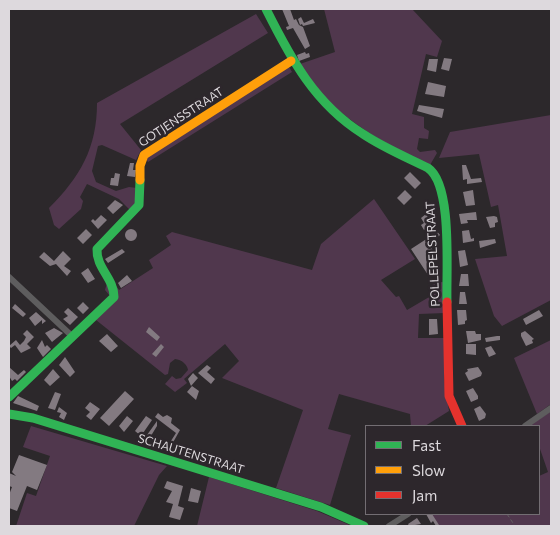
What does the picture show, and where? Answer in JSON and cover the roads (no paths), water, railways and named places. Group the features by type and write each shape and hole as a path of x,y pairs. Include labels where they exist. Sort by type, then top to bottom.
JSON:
{"street":[{"name":"POLLEPELSTRAAT","path":"266,9 301,78 339,117 408,160 435,173 445,205 449,396 462,425"},
{"name":"GOTJENSSTRAAT","path":"9,397 114,297 114,288 97,261 97,249 138,205 140,166 144,155 291,61"},
{"path":"9,277 73,337"},
{"path":"527,425 551,408"},
{"name":"SCHAUTENSTRAAT","path":"9,414 34,418 321,507 364,526"},
{"path":"389,526 406,515"}]}
